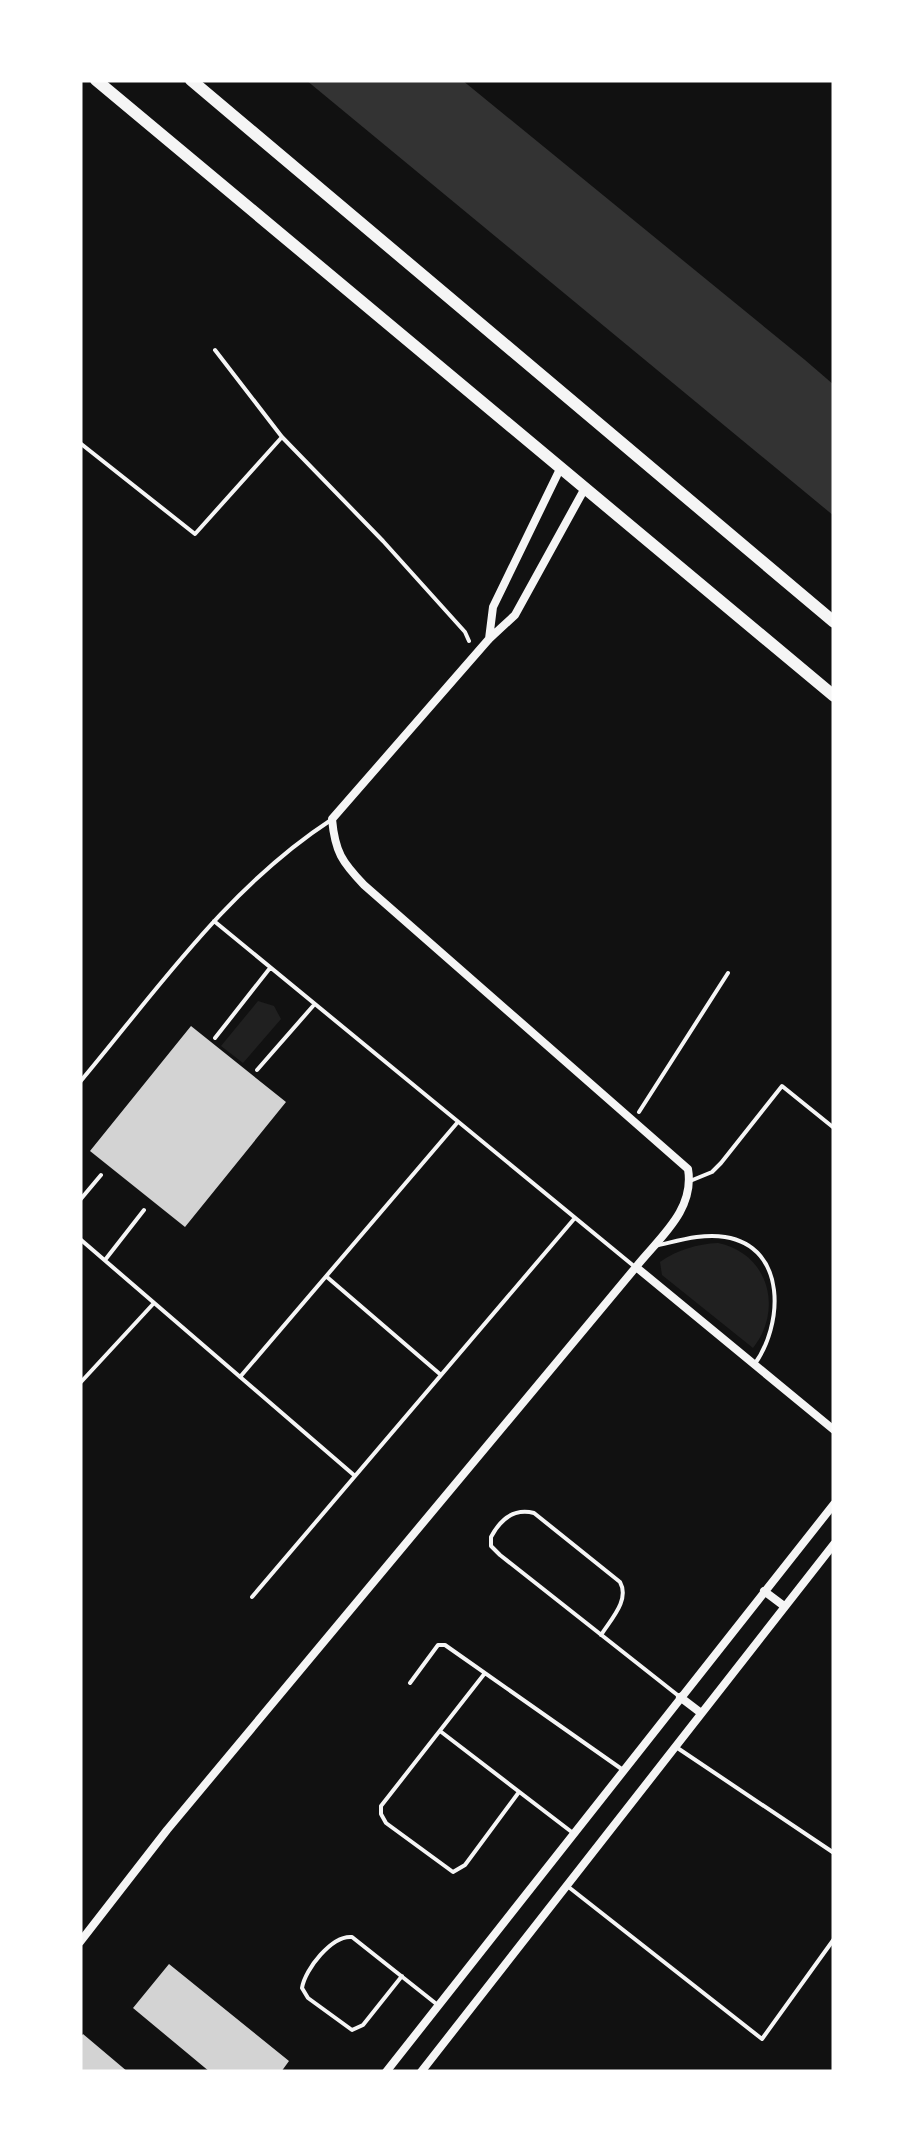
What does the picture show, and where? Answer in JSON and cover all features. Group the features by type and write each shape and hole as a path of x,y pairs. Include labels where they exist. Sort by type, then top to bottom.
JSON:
{"highway":[{"path":"96,80 834,696"},
{"path":"191,80 834,622"}],"street":[{"path":"489,639 493,606 561,467"},
{"path":"80,1942 168,1830 686,1206 688,1169 364,885 342,862 334,839 332,819 470,660 515,615 585,488"},
{"path":"636,1267 834,1430"},
{"path":"390,2070 834,1504"},
{"path":"420,2072 834,1544"},
{"path":"764,1591 784,1606"},
{"path":"680,1697 702,1713"}],"lane":[{"path":"80,1082 214,921 268,866 332,819"},
{"path":"214,921 636,1267"},
{"path":"215,1038 270,968"},
{"path":"257,1070 314,1004"},
{"path":"690,1180 712,1172 782,1086 834,1128"},
{"path":"240,1377 457,1123"},
{"path":"80,1200 101,1175"},
{"path":"104,1260 144,1210"},
{"path":"252,1597 574,1219"},
{"path":"652,1247 715,1236 740,1241 757,1254 770,1273 776,1302 765,1350 754,1365"},
{"path":"80,1239 355,1476"},
{"path":"326,1276 441,1375"},
{"path":"81,1382 154,1302"},
{"path":"601,1635 623,1600 620,1582 534,1513 518,1512 506,1518 492,1537 495,1551 601,1635 680,1697"},
{"path":"410,1683 431,1651 441,1644 623,1770"},
{"path":"485,1673 380,1810 386,1823 449,1871 457,1871 519,1792"},
{"path":"440,1732 573,1833"},
{"path":"676,1746 834,1853"},
{"path":"566,1886 762,2038 834,1940"},
{"path":"402,1976 364,2025 352,2030 308,1998 302,1988 305,1976 334,1942 345,1936 352,1937 402,1976 439,2006"}],"path":[{"path":"215,350 282,437 465,632 470,660"},
{"path":"80,443 196,534 282,437"},
{"path":"633,1119 728,973"}],"shaded area":[{"path":"306,80 462,80 805,360 834,385 834,516"},
{"path":"258,1001 274,1006 281,1019 243,1063 221,1046"},
{"path":"718,1243 749,1258 766,1285 768,1317 753,1348 662,1275 660,1262 667,1258 688,1248"}],"building":[{"path":"191,1026 286,1102 185,1227 90,1151"},
{"path":"169,1964 289,2061 281,2072 210,2072 133,2008"},
{"path":"83,2034 128,2072 80,2072"}]}
